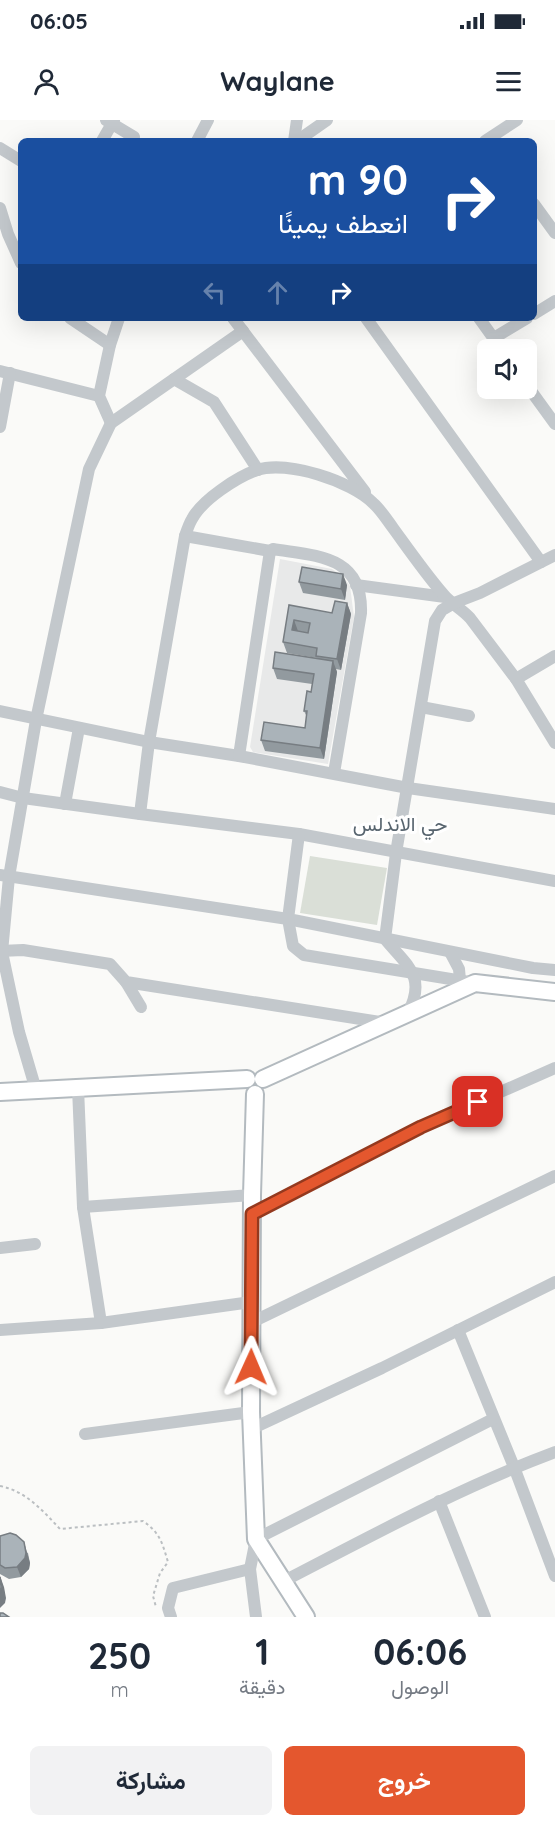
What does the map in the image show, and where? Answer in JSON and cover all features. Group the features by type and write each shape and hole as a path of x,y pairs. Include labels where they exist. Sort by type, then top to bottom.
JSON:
{"main road":[{"path":"0,1092 255,1084 408,1013 467,981 555,992"},
{"path":"255,1084 251,1420 256,1539 306,1617"}],"street":[{"path":"199,138 208,120"},
{"path":"296,138 297,120"},
{"path":"490,138 517,120"},
{"path":"103,138 110,121 134,137"},
{"path":"300,138 320,122"},
{"path":"0,148 18,159"},
{"path":"0,208 18,256"},
{"path":"537,208 555,233"},
{"path":"537,312 555,301"},
{"path":"75,321 111,345"},
{"path":"111,423 99,396 118,321"},
{"path":"235,321 449,600 470,618 516,679 555,742"},
{"path":"368,321 541,562"},
{"path":"481,321 494,338 522,321"},
{"path":"36,1090 19,1032 1,952 5,876 23,798 36,720 89,469 111,423 243,331"},
{"path":"0,427 5,372 99,396"},
{"path":"174,379 214,402 258,470"},
{"path":"537,399 555,423"},
{"path":"140,814 149,742 185,536 201,506 230,485 258,470 272,468 326,476 346,484 373,502"},
{"path":"185,536 334,561 343,566 356,585 361,598 361,613 334,773"},
{"path":"239,756 270,551"},
{"path":"356,585 449,600 480,593 555,555"},
{"path":"408,1013 417,992 416,980 385,939 396,853 435,621 449,600"},
{"path":"516,679 555,656"},
{"path":"421,707 469,716"},
{"path":"0,711 149,742 239,756 408,788 555,810"},
{"path":"65,804 79,728"},
{"path":"0,792 65,804 299,834 555,881"},
{"path":"299,834 288,920 293,946 304,955 467,981"},
{"path":"5,876 288,920 533,968 555,970"},
{"path":"1,952 23,950 110,964 126,982 141,1008"},
{"path":"450,952 467,981"},
{"path":"126,982 387,1023"},
{"path":"252,1214 421,1127 555,1068"},
{"path":"78,1088 83,1207 101,1323"},
{"path":"252,1322 555,1176"},
{"path":"83,1207 252,1195"},
{"path":"0,1248 35,1244"},
{"path":"85,1434 251,1420 458,1330 555,1282"},
{"path":"0,1330 101,1323 251,1302"},
{"path":"458,1330 554,1570"},
{"path":"256,1617 250,1569 256,1539 493,1419"},
{"path":"284,1581 439,1501 514,1467 555,1452"},
{"path":"439,1501 485,1617"},
{"path":"165,1617 173,1588 250,1569"}],"path":[{"path":"0,1486 7,1487 33,1501 60,1529 143,1521 155,1530 164,1547 168,1562 160,1573 153,1596 165,1617"}],"shaded area":[{"path":"280,559 332,569 343,576 350,586 354,617 328,764 253,752 250,747"},
{"path":"310,856 387,868 377,925 300,913"}],"building":[{"path":"302,567 343,574 341,589 299,582"},
{"path":"335,601 347,603 337,659 316,656 317,648 283,642 289,605 332,613","holes":["294,620 310,623 308,633 292,630"]},
{"path":"275,652 333,661 320,748 261,740 264,722 305,728 307,711 304,711 307,691 311,692 314,674 273,668"},
{"path":"10,1533 24,1542 26,1553 25,1558 17,1567 5,1568 0,1565 0,1536"},
{"path":"0,1613 3,1613 9,1617 0,1617"}],"district":[{"name":"حي الاندلس","path":"400,824"}],"route":[{"path":"251,1367 252,1214 421,1127 478,1102"}]}
